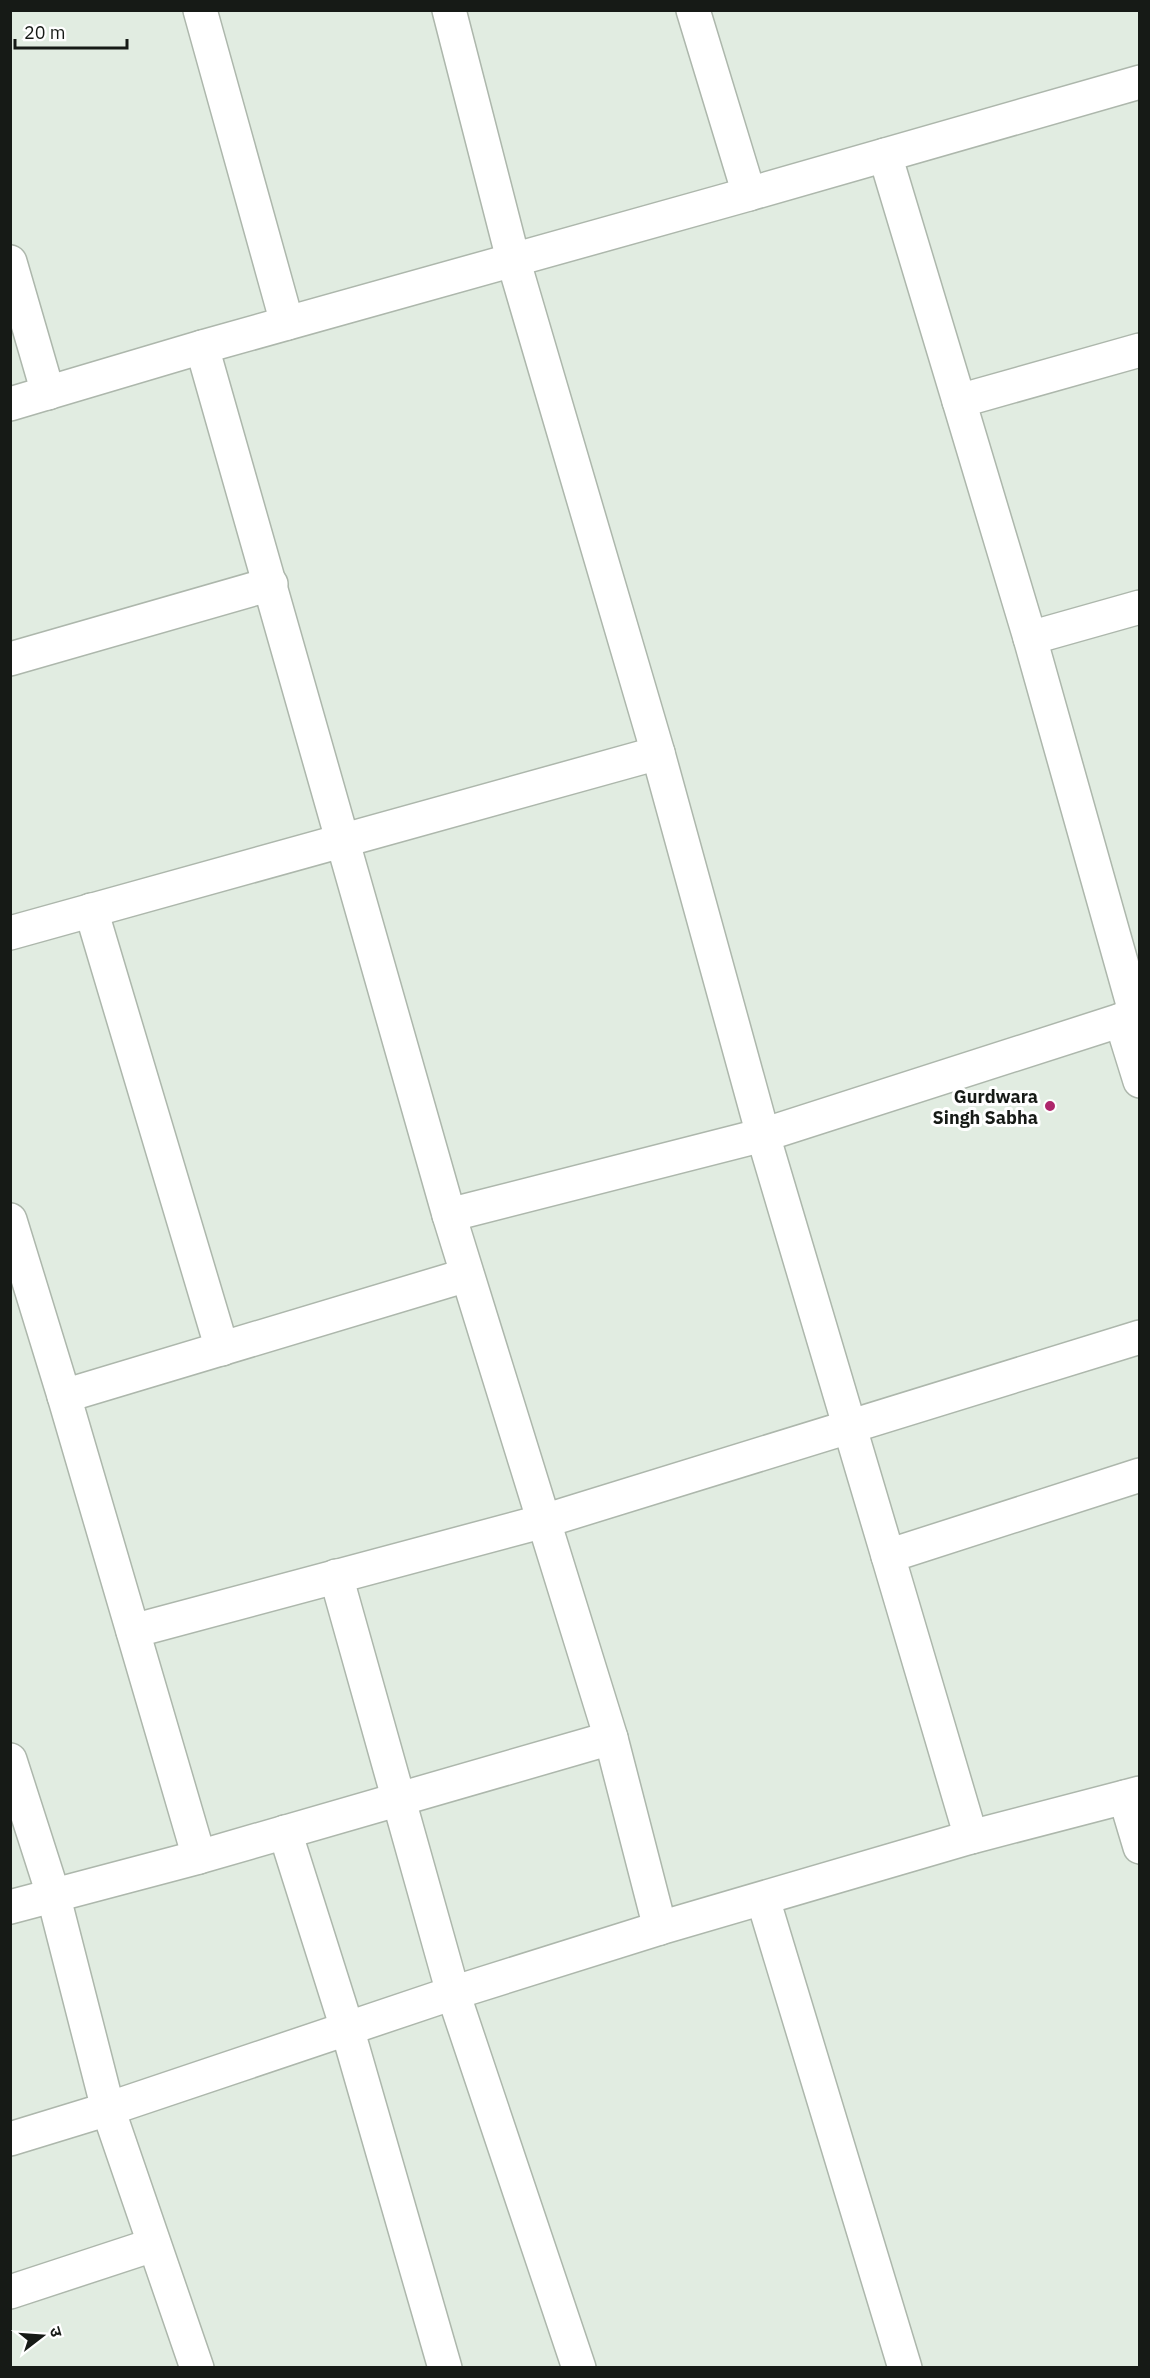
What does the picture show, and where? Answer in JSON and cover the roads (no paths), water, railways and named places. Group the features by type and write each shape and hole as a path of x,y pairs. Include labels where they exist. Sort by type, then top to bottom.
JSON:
{"street":[{"path":"200,10 287,324"},
{"path":"449,10 513,259 658,753 763,1134 971,1837"},
{"path":"693,10 749,194"},
{"path":"10,404 202,347 1140,82"},
{"path":"885,155 1030,638 1132,1017 1140,1081"},
{"path":"10,262 48,393"},
{"path":"202,347 466,1275 611,1738 660,1928"},
{"path":"959,401 1140,350"},
{"path":"10,659 271,584"},
{"path":"1030,638 1140,607"},
{"path":"10,933 658,753"},
{"path":"91,910 222,1349"},
{"path":"449,1215 763,1134 1132,1017"},
{"path":"10,1220 199,1857"},
{"path":"64,1396 466,1275"},
{"path":"133,1631 544,1521 1140,1337"},
{"path":"888,1556 1140,1475"},
{"path":"336,1576 453,1993 579,2367"},
{"path":"10,1907 199,1857 611,1738"},
{"path":"10,1760 53,1894 108,2109 153,2245 197,2367"},
{"path":"10,2139 108,2109 453,1993 660,1928 971,1837 1132,1795 1140,1847"},
{"path":"285,1832 347,2028 445,2367"},
{"path":"763,1899 905,2367"},
{"path":"10,2292 153,2245"}],"place":[{"name":"Gurdwara Singh Sabha","path":"1050,1106"}]}
